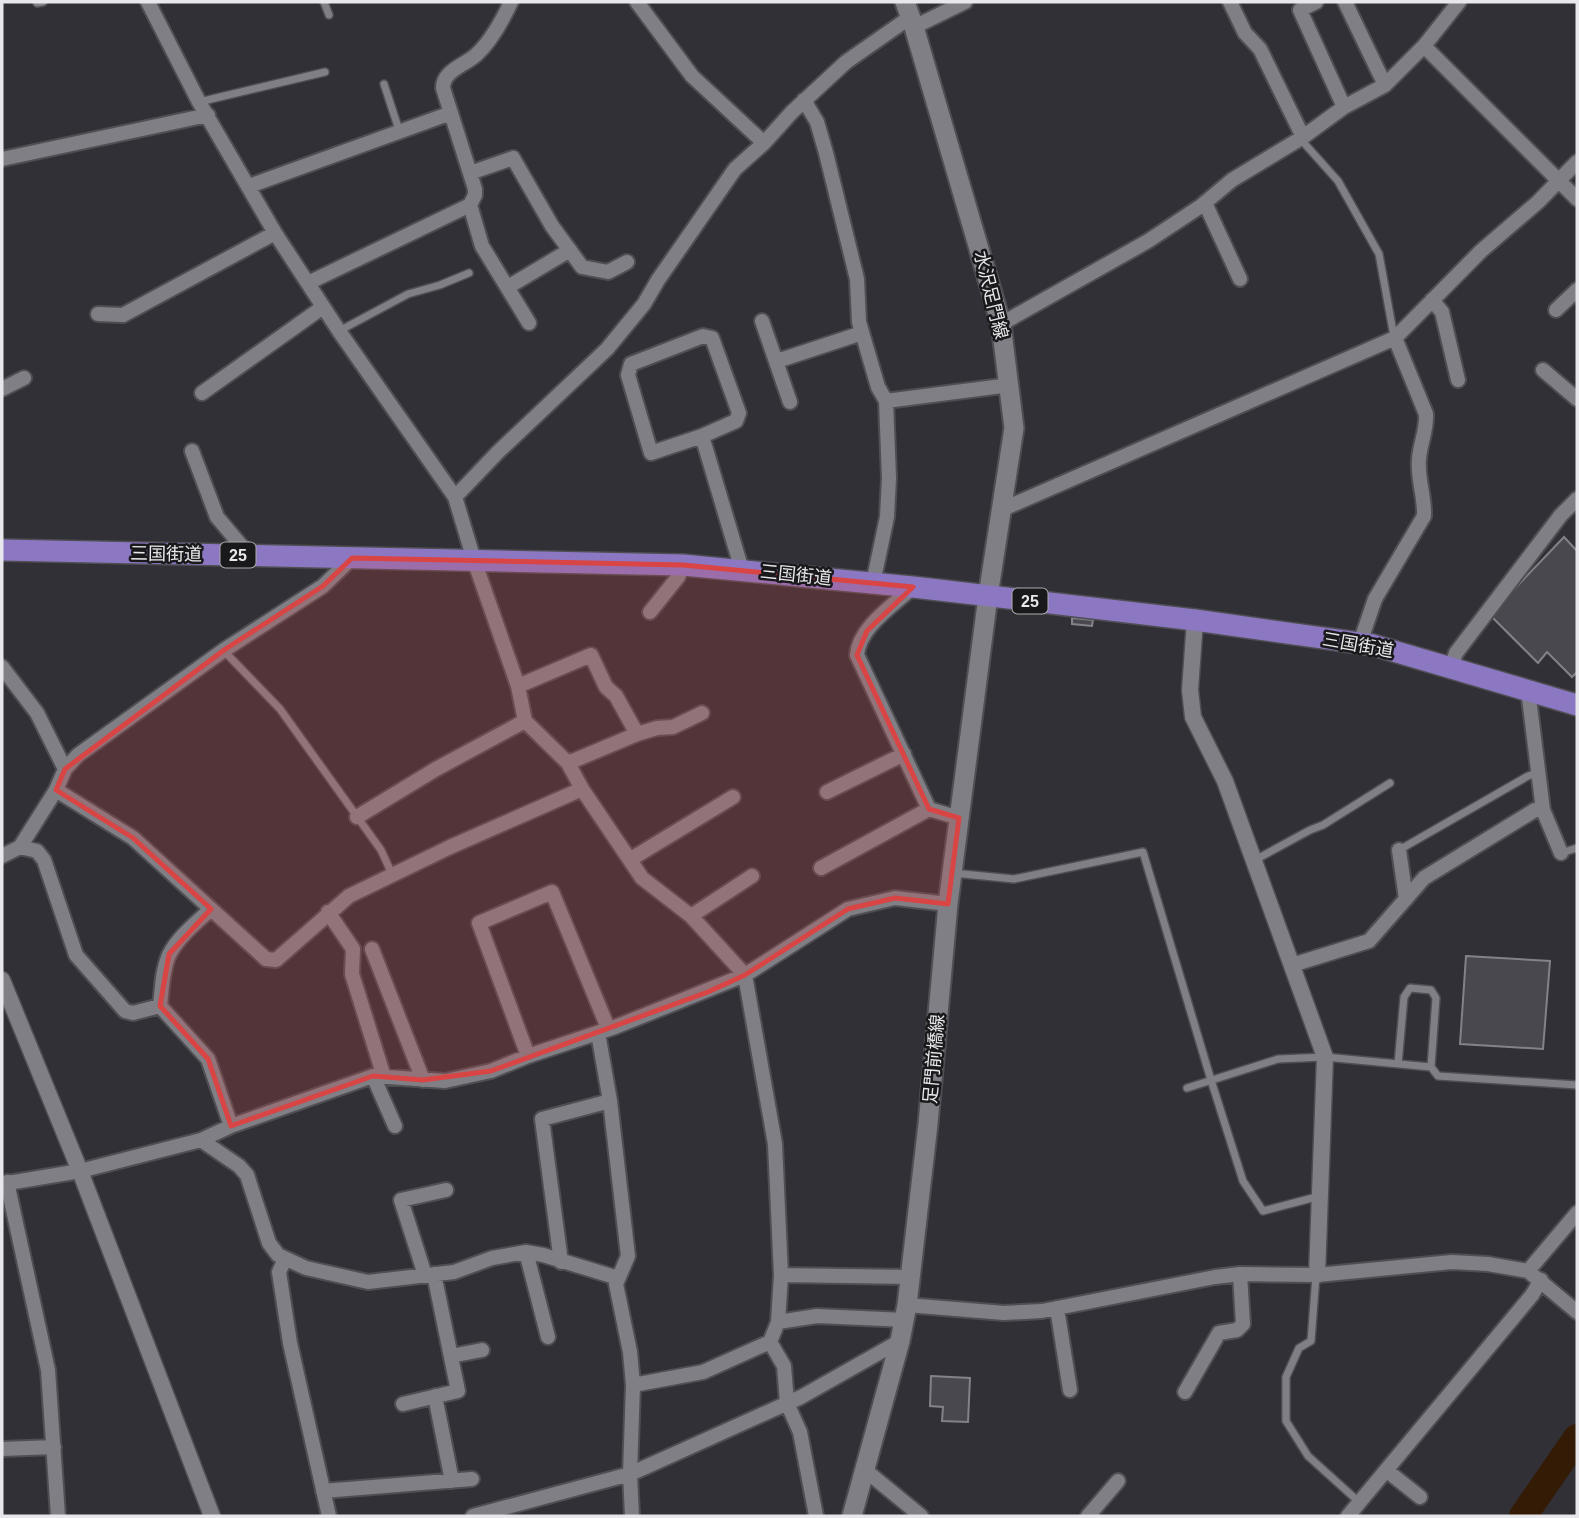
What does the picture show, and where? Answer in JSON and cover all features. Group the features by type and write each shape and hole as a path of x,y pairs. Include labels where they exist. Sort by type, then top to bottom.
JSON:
{"main road":[{"name":"水沢足門線","path":"909,16 1001,324 1010,385 1014,428 988,596"},
{"name":"三国街道","path":"2,550 683,565 742,570 1195,620 1360,643 1400,652 1577,705"},
{"name":"足門前橋線","path":"852,1516 906,1312 928,1124 948,904 988,596"}],"street":[{"path":"148,2 199,102 275,233 339,331 455,497 518,686 525,721 568,763 582,789 642,878 691,916 745,975 775,1144 781,1275 778,1322 770,1342 703,1372 633,1385"},
{"path":"308,284 470,205 475,195 443,81 447,75 478,54 511,2"},
{"path":"637,2 692,76 764,143"},
{"path":"455,497 498,452 607,349 644,304 657,279 736,169 804,100 846,62 909,16 965,2"},
{"path":"1230,2 1245,33 1260,48 1303,137"},
{"path":"1316,2 1300,10 1344,107"},
{"path":"1345,2 1385,85"},
{"path":"1001,324 1148,242 1205,203 1232,180 1303,137 1344,107 1385,85 1424,46 1459,2"},
{"path":"1424,46 1577,199"},
{"path":"804,100 817,122 826,153 857,279 859,322 878,387 886,401 887,517 873,583"},
{"path":"248,186 451,113"},
{"path":"2,159 208,115"},
{"path":"470,173 513,158 552,226 582,267 608,272 626,262"},
{"path":"1003,509 1395,338 1481,251 1577,162"},
{"path":"1205,203 1240,279"},
{"path":"470,205 482,246 529,323"},
{"path":"98,314 122,315 275,233"},
{"path":"508,287 570,250"},
{"path":"1556,310 1577,290"},
{"path":"1432,300 1442,312 1458,380"},
{"path":"202,393 323,307"},
{"path":"762,321 790,402"},
{"path":"777,361 862,333"},
{"path":"702,336 712,338 739,412 736,421 702,436 651,453 628,374 631,364 702,336"},
{"path":"1360,643 1375,599 1424,516 1419,459 1426,414 1395,338"},
{"path":"1543,370 1577,400"},
{"path":"2,389 24,378"},
{"path":"886,401 1010,385"},
{"path":"702,436 742,570"},
{"path":"192,451 217,517 250,555"},
{"path":"1451,667 1456,653 1561,515 1577,499"},
{"path":"2,856 20,847 56,790 65,769 78,755 224,650 323,586 352,558"},
{"path":"650,612 678,578 683,565"},
{"path":"913,587 867,631 858,647 857,655 929,809"},
{"path":"1195,620 1190,690 1193,717 1225,781 1325,1057 1317,1275"},
{"path":"518,686 591,655 606,687 616,695 637,734"},
{"path":"2,667 37,713 65,769"},
{"path":"1528,690 1543,810 1562,853"},
{"path":"568,763 637,734 673,727 702,713"},
{"path":"357,817 436,769 525,721"},
{"path":"827,792 904,754"},
{"path":"56,790 133,838 266,959 276,960 349,896 582,789"},
{"path":"631,859 733,797"},
{"path":"821,868 929,809 959,818"},
{"path":"1292,965 1370,941 1424,878 1535,810 1543,810"},
{"path":"20,847 37,851 44,860 76,955 125,1011 133,1013 160,1006"},
{"path":"1399,850 1406,899"},
{"path":"691,916 752,877"},
{"path":"528,1056 479,923 552,892 603,1030 628,1256 616,1284 630,1352 633,1385 630,1474 632,1516"},
{"path":"58,1516 48,1370 4,1183 80,1171 201,1140 231,1126 378,1077 445,1081 491,1071 662,1010 745,975 848,909 895,898 948,904"},
{"path":"211,909 169,954 163,975 160,1006 208,1059 231,1126"},
{"path":"328,912 354,949 352,974 378,1077 395,1126"},
{"path":"372,949 423,1080"},
{"path":"2,980 80,1171 212,1516"},
{"path":"561,1262 542,1119 610,1101"},
{"path":"201,1140 239,1166 247,1175 269,1242 278,1255 306,1268 369,1282 454,1272 492,1258 526,1252 618,1278"},
{"path":"404,1404 458,1391 430,1275 401,1200 446,1190"},
{"path":"1528,1271 1577,1213"},
{"path":"526,1252 548,1337"},
{"path":"285,1259 279,1272 285,1308 329,1516"},
{"path":"778,1322 817,1316 906,1312 1004,1313 1057,1308 1215,1276 1317,1275 1452,1262 1506,1266 1528,1271 1575,1306"},
{"path":"1185,1392 1219,1333 1237,1330 1243,1324 1240,1274"},
{"path":"781,1275 911,1277"},
{"path":"1348,1516 1532,1295 1541,1280"},
{"path":"1057,1308 1070,1390"},
{"path":"473,1516 630,1474 788,1403 900,1341"},
{"path":"770,1342 784,1366 788,1403 800,1432 816,1516"},
{"path":"451,1356 482,1350"},
{"path":"435,1396 452,1481"},
{"path":"2,1449 54,1447"},
{"path":"865,1470 922,1516"},
{"path":"1386,1470 1420,1497"},
{"path":"323,1491 471,1479"},
{"path":"1088,1516 1118,1481"}],"lane":[{"path":"324,2 328,15"},
{"path":"199,102 325,72"},
{"path":"384,84 399,130"},
{"path":"1303,137 1304,143 1338,181 1379,254 1395,338"},
{"path":"339,331 408,294 469,273"},
{"path":"224,650 280,709 381,850 392,874"},
{"path":"1399,850 1537,773"},
{"path":"1254,860 1323,825 1391,783"},
{"path":"1562,853 1577,848"},
{"path":"953,873 1014,878 1143,852 1243,1181 1263,1211 1321,1196"},
{"path":"1398,1064 1404,997 1410,988 1431,990 1436,998 1431,1067 1438,1076 1577,1085"},
{"path":"1187,1088 1278,1059 1325,1057 1431,1067"},
{"path":"1317,1275 1311,1341 1299,1348 1286,1377 1286,1421 1308,1456 1359,1502"}],"highlighted area":[{"path":"352,558 683,565 913,587 867,631 857,655 929,809 959,818 948,904 895,898 848,909 745,975 708,992 491,1071 423,1080 373,1076 231,1126 208,1059 160,1006 169,954 211,909 133,838 56,790 65,769 224,650 323,586"}],"building":[{"path":"1564,537 1577,551 1577,672 1572,677 1547,652 1538,663 1492,617 1501,603"},
{"path":"1072,618 1093,620 1092,626 1072,624"},
{"path":"1466,956 1550,961 1543,1049 1460,1044"},
{"path":"931,1376 970,1378 968,1422 942,1421 943,1407 930,1406"}],"waterway":[{"path":"1523,1516 1577,1438"}]}
